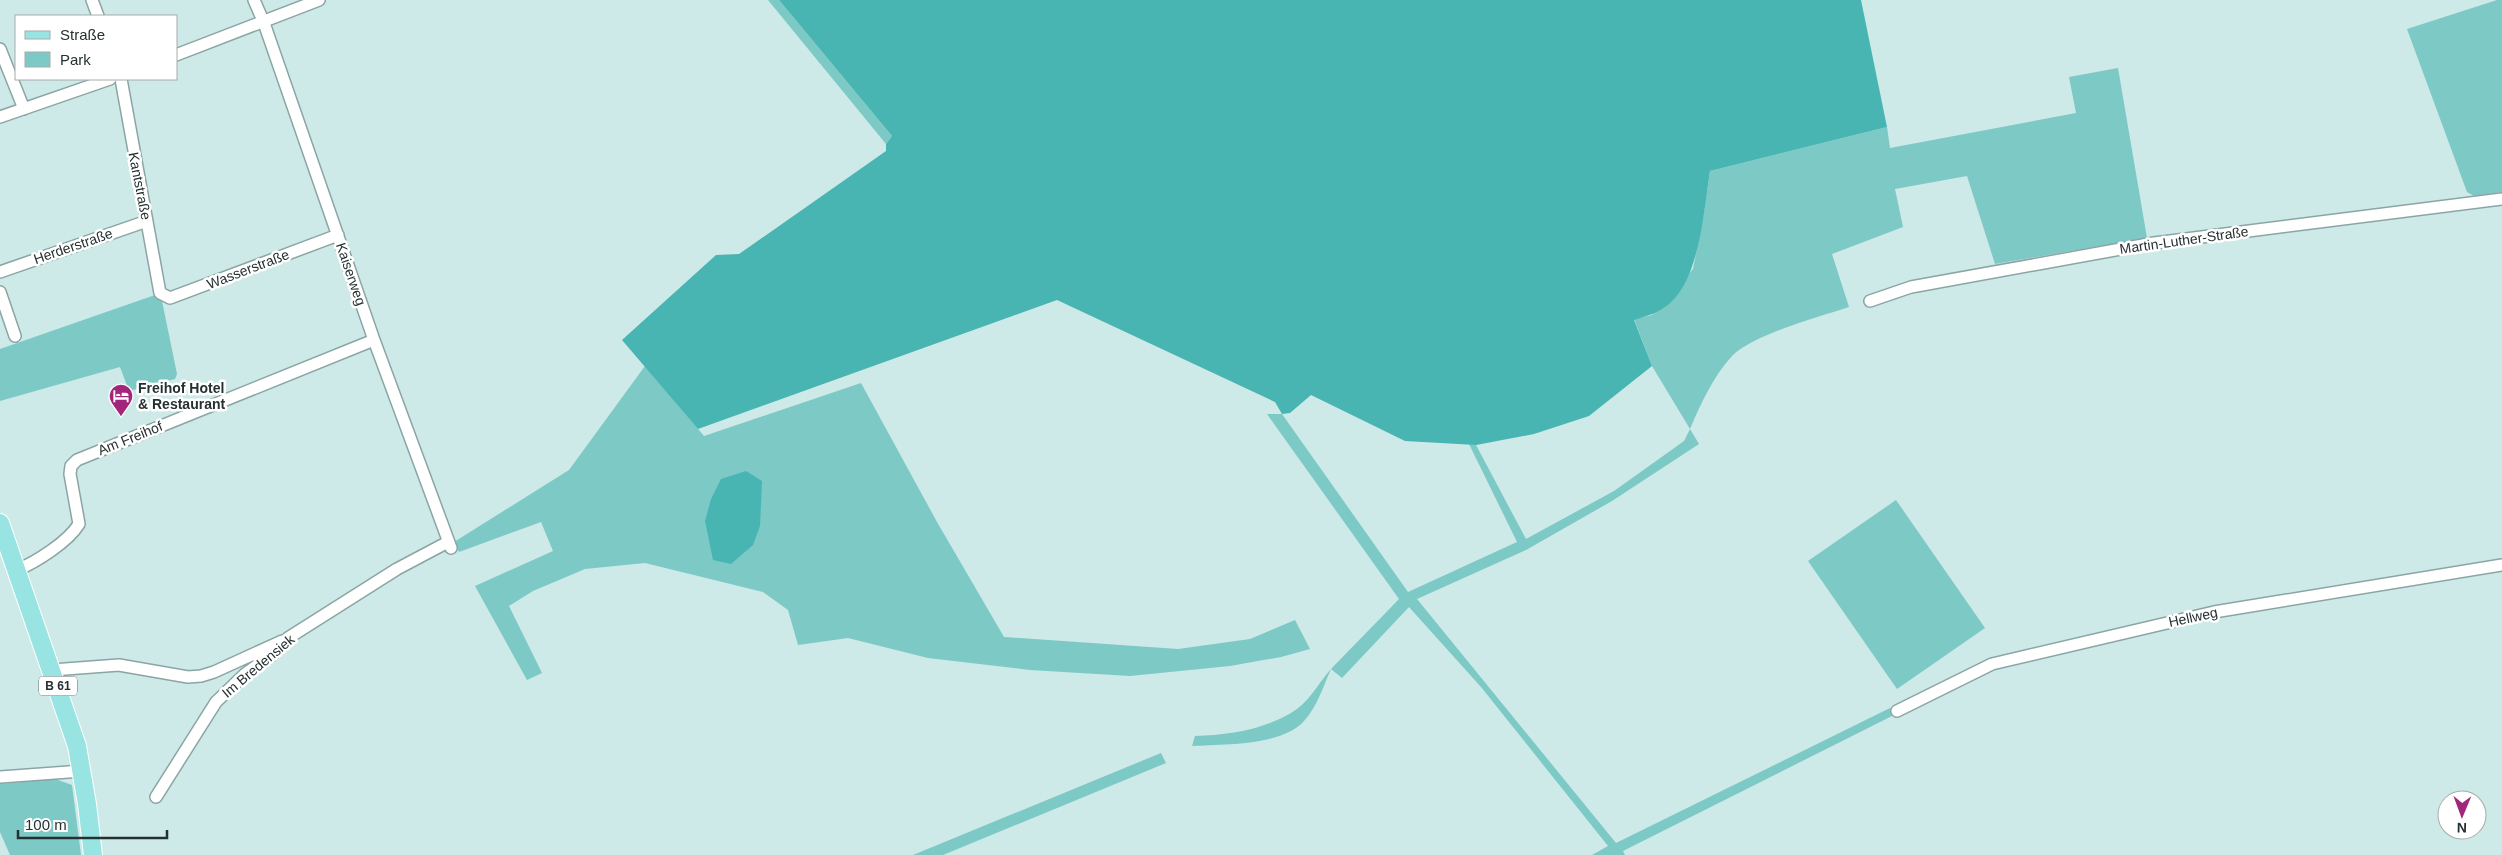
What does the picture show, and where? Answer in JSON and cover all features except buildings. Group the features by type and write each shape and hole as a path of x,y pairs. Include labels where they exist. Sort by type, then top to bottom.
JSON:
{"main road":[{"name":"B 61","path":"0,523 77,746 93,855"}],"street":[{"path":"92,0 98,15"},
{"name":"Kaiserweg","path":"254,0 264,23 374,340 450,545"},
{"path":"178,54 264,23 319,0"},
{"path":"0,49 24,109"},
{"path":"0,117 107,80"},
{"name":"Kantstraße","path":"121,80 160,293"},
{"name":"Martin-Luther-Straße","path":"1870,301 1911,287 2154,243 2502,199"},
{"name":"Herderstraße","path":"0,272 147,221"},
{"name":"Wasserstraße","path":"160,293 170,298 338,235"},
{"path":"0,292 15,336"},
{"name":"Am Freihof","path":"17,570 39,559 69,535 79,524 70,474 71,466 77,460 374,340"},
{"name":"Im Bredensiek","path":"156,797 216,702 245,674 272,655 288,638 397,569 450,545"},
{"name":"Hellweg","path":"1897,711 1992,664 2214,612 2502,565"},
{"path":"52,670 120,665 188,676 201,676 214,672 288,638"},
{"path":"0,777 82,771"}],"green space":[{"path":"768,0 779,0 892,136 886,144"},
{"path":"2502,0 2502,192 2474,196 2467,192 2407,29"},
{"path":"2118,68 2147,238 1995,264 1967,176 1895,189 1903,227 1832,254 1849,307 1771,333 1742,348 1732,356 1713,381 1690,429 1652,366 1634,319 1652,315 1693,269 1710,171 1887,127 1890,148 2076,113 2069,77"},
{"path":"155,295 162,301 177,374 175,379 129,391 120,367 0,401 0,349"},
{"path":"645,366 704,436 861,383 937,522 1004,637 1178,649 1250,639 1295,620 1310,649 1281,657 1230,666 1130,676 1030,670 928,658 848,638 798,645 788,610 763,592 645,563 585,569 533,591 509,606 542,673 527,680 475,586 553,551 541,522 459,552 454,542 569,470"},
{"path":"1267,414 1282,414 1408,592 1517,542 1469,444 1476,445 1526,539 1614,491 1684,441 1690,429 1699,444 1612,501 1526,550 1417,599 1616,843 1890,708 1894,715 1623,851 1625,855 1592,855 1608,846 1481,687 1409,607 1342,678 1331,669 1399,599"},
{"path":"1896,500 1985,628 1897,689 1808,561"},
{"path":"1331,669 1313,710 1294,729 1282,735 1251,742 1192,746 1195,736 1220,734 1257,727 1291,713 1309,698"},
{"path":"1161,753 1166,763 943,855 913,855"},
{"path":"55,779 72,785 81,855 10,855 0,832 0,784"}],"shaded area":[{"path":"779,0 1861,0 1887,127 1710,171 1703,223 1688,278 1669,304 1657,312 1634,320 1652,366 1589,416 1534,434 1476,445 1405,441 1311,395 1290,413 1282,414 1275,402 1057,300 698,429 622,340 716,255 739,254 886,151 886,144 892,136"},
{"path":"746,471 762,481 760,526 753,545 731,564 713,560 705,521 711,499 721,479"}],"place":[{"name":"Freihof Hotel & Restaurant","path":"121,417"}]}
